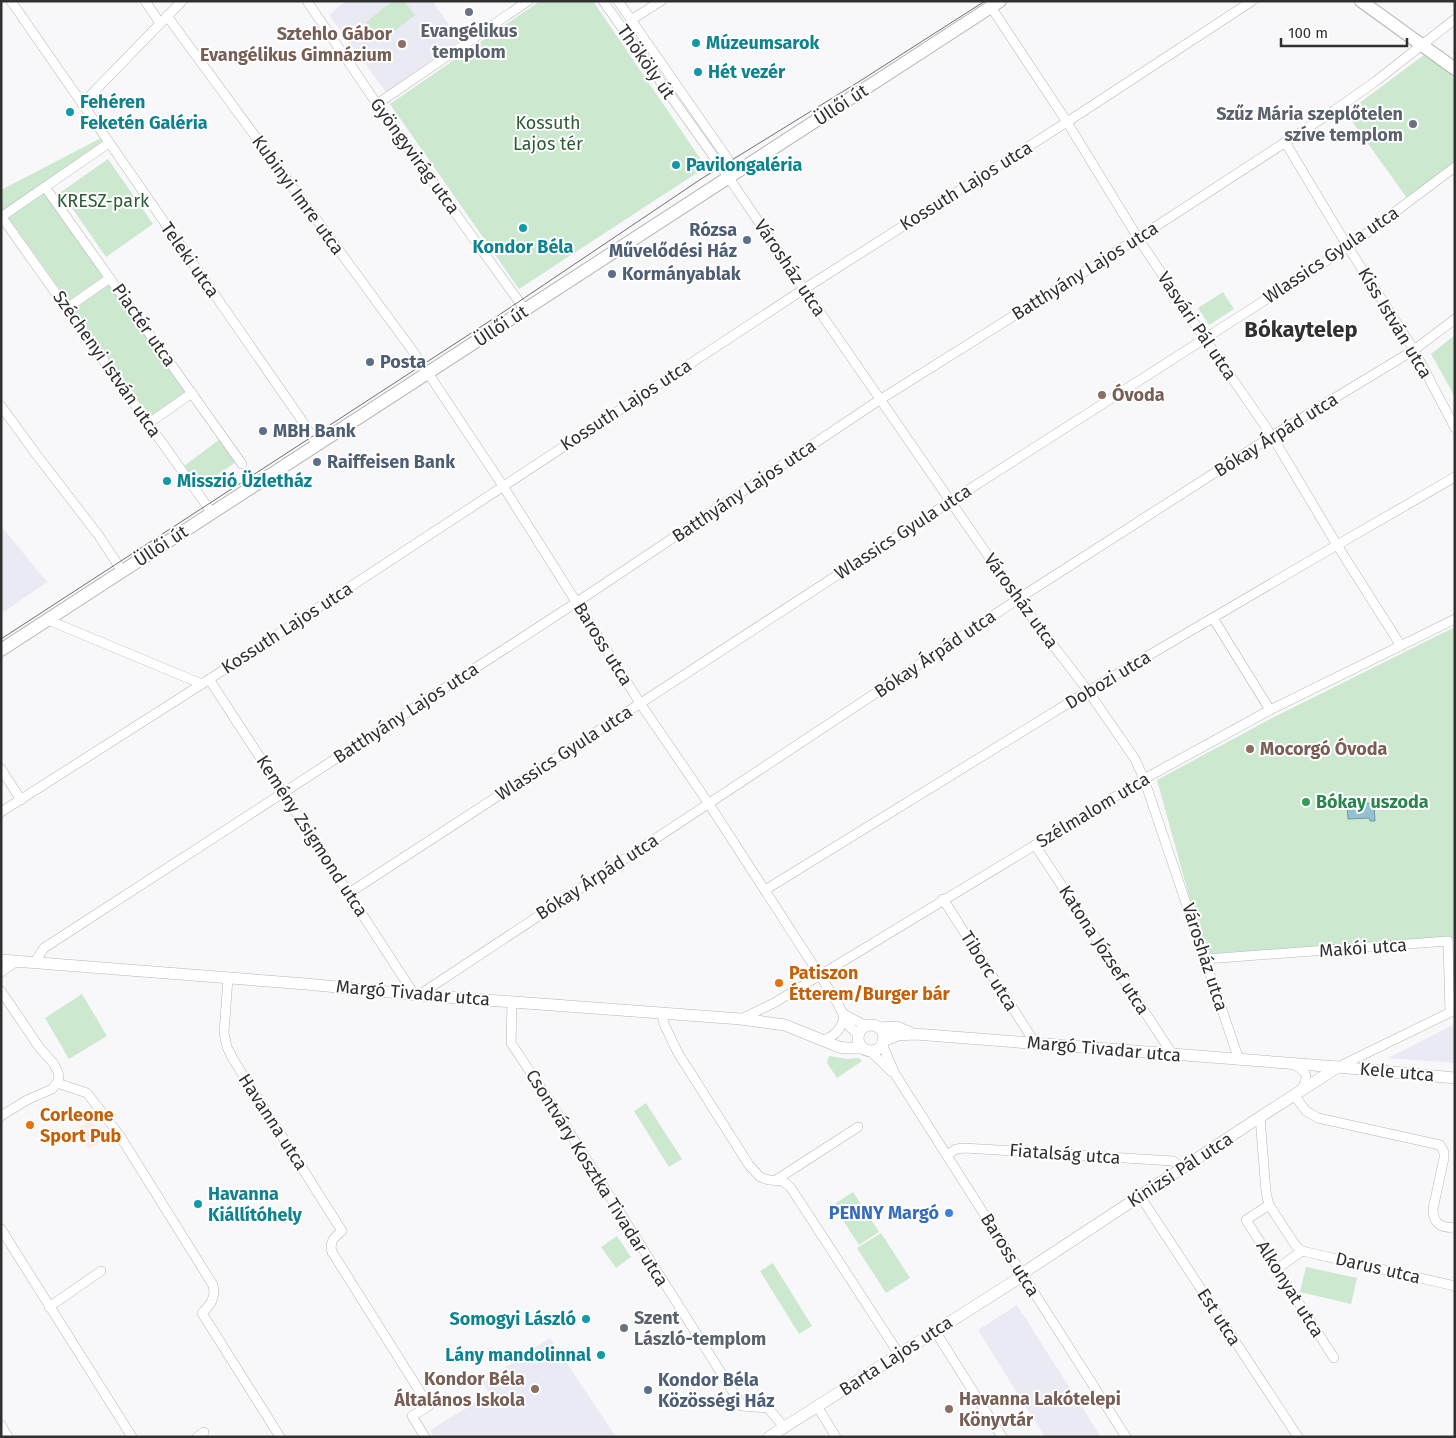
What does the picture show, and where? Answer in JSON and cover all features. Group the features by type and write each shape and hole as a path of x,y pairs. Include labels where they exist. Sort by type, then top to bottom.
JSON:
{"main road":[{"path":"1361,1 1455,69"},
{"name":"Üllői út","path":"1,650 996,4"}],"street":[{"name":"Teleki utca","path":"11,1 318,445"},
{"path":"145,1 160,24"},
{"path":"82,104 182,1"},
{"name":"Gyöngyvirág utca","path":"307,1 377,104 525,310"},
{"path":"377,104 528,1"},
{"name":"Thököly út","path":"603,1 729,178"},
{"name":"Thököly út","path":"618,1 730,162 729,178"},
{"path":"631,20 661,1"},
{"name":"Kossuth Lajos utca","path":"1,812 205,682 804,289 1067,122 1252,1"},
{"name":"Vasvári Pál utca","path":"996,4 1138,238 1272,436 1337,545 1401,646"},
{"name":"Kubinyi Imre utca","path":"168,16 428,374"},
{"name":"Batthyány Lajos utca","path":"35,962 44,948 577,602 881,400 1138,238 1342,105 1455,19"},
{"path":"690,123 698,117"},
{"name":"Kiss István utca","path":"1285,142 1348,247 1414,350 1455,428"},
{"path":"2,217 109,143"},
{"name":"Wlassics Gyula utca","path":"349,893 951,501 1348,247 1455,168"},
{"name":"Városház utca","path":"729,178 1018,598 1088,691 1135,759 1144,779 1239,1060"},
{"name":"Piactér utca","path":"45,187 242,464"},
{"name":"Széchenyi István utca","path":"2,217 212,513"},
{"path":"67,308 110,278"},
{"name":"Bókay Árpád utca","path":"416,994 709,804 1018,598 1272,436 1414,350 1455,319"},
{"name":"Baross utca","path":"428,374 503,486 640,703 765,890 844,1014 849,1026 862,1043 894,1074 1126,1437"},
{"path":"149,423 192,393"},
{"path":"1,406 122,571"},
{"name":"Dobozi utca","path":"765,890 1088,691 1455,477"},
{"path":"1214,618 1270,710"},
{"name":"Szélmalom utca","path":"741,1019 774,1003 819,974 1144,779 1270,710 1455,619"},
{"path":"48,620 205,682"},
{"name":"Kemény Zsigmond utca","path":"205,682 283,792 416,994"},
{"path":"1,769 21,800"},
{"name":"Katona József utca","path":"1035,845 1173,1055"},
{"name":"Tiborc utca","path":"943,899 1035,1043"},
{"name":"Makói utca","path":"1206,960 1448,941 1453,1011"},
{"name":"Margó Tivadar utca","path":"1,960 741,1019 785,1025 822,1040 862,1043"},
{"path":"1,972 17,961"},
{"name":"Havanna utca","path":"228,978 224,1034 227,1047 342,1230 332,1242 332,1252 429,1406 412,1416 424,1437"},
{"path":"1,991 39,1047 54,1064 59,1078 58,1083 52,1088 27,1100 1,1116"},
{"name":"Csontváry Kosztka Tivadar utca","path":"512,1001 511,1044 549,1100 742,1406 768,1408 784,1428"},
{"name":"Margó Tivadar utca","path":"883,1042 898,1035 915,1034 1338,1067 1453,1011"},
{"path":"662,1014 664,1024 678,1053 748,1165 760,1177 783,1182 791,1188 899,1354"},
{"path":"822,1040 833,1036 837,1032 842,1026 844,1014"},
{"name":"Baross utca","path":"844,1014 866,1026"},
{"path":"873,1025 879,1028 884,1036 883,1042 877,1049 862,1043 861,1030 866,1026 873,1025"},
{"name":"Margó Tivadar utca","path":"879,1028 897,1027 915,1034"},
{"name":"Baross utca","path":"883,1042 894,1074"},
{"path":"1292,1064 1302,1069 1306,1074 1305,1084 1297,1093 1306,1111 1318,1118 1440,1145 1444,1152 1433,1216 1440,1225 1455,1227"},
{"name":"Kele utca","path":"1338,1067 1455,1078"},
{"name":"Kinizsi Pál utca","path":"1023,1274 1338,1067"},
{"path":"58,1083 87,1093 120,1136 214,1285 213,1301 202,1313 280,1437"},
{"path":"1260,1117 1266,1192 1269,1205 1292,1241 1302,1251 1278,1268"},
{"path":"776,1180 858,1127"},
{"name":"Fiatalság utca","path":"947,1155 956,1149 964,1148 1173,1161 1183,1168"},
{"name":"Est utca","path":"1140,1196 1298,1437"},
{"name":"Alkonyat utca","path":"1269,1205 1246,1220 1334,1358"},
{"path":"1,1229 132,1437"},
{"name":"Darus utca","path":"1302,1251 1455,1286"},
{"path":"49,1307 101,1271"},
{"name":"Barta Lajos utca","path":"769,1437 1023,1274"},
{"path":"934,1331 1002,1437"},
{"path":"817,1406 836,1437"},
{"path":"1,1426 8,1437"}],"shaded area":[{"name":"Sztehlo Gábor Evangélikus Gimnázium","path":"346,1 432,1 460,40 386,92 329,15"},
{"path":"1,526 47,582 1,614"},
{"path":"1455,1024 1455,1063 1388,1058"},
{"path":"91,1120 96,1128 102,1128 106,1135 103,1140 89,1149 77,1129"},
{"path":"1017,1305 1101,1437 1045,1437 978,1330"},
{"name":"Kondor Béla Általános Iskola","path":"550,1338 616,1437 434,1437 430,1430 486,1396 490,1403 494,1400 482,1382"}],"green space":[{"path":"393,1 404,1 415,15 381,41 366,22"},
{"name":"Kossuth Lajos tér","path":"540,1 593,1 706,167 519,289 390,104"},
{"path":"1424,55 1455,77 1455,162 1407,198 1346,113"},
{"path":"101,138 103,141 41,185 185,388 184,395 153,417 149,415 1,207 1,190"},
{"name":"KRESZ-park","path":"108,159 153,224 106,257 61,192"},
{"path":"1223,292 1234,309 1209,325 1198,308"},
{"path":"1455,335 1455,397 1431,354"},
{"path":"220,439 235,462 204,484 196,484 184,466"},
{"path":"1455,627 1455,938 1205,954 1157,780 1272,718"},
{"path":"82,994 107,1036 69,1059 45,1018"},
{"path":"830,1056 847,1059 859,1058 862,1061 837,1078 827,1063"},
{"path":"646,1103 682,1159 669,1167 634,1111"},
{"path":"853,1192 879,1232 859,1245 833,1205"},
{"path":"881,1233 910,1278 886,1293 857,1248"},
{"path":"617,1236 631,1257 616,1268 601,1247"},
{"path":"773,1263 812,1326 799,1334 760,1271"},
{"path":"1306,1267 1357,1278 1351,1304 1300,1292"}],"water":[{"path":"1374,803 1375,821 1370,821 1369,818 1348,819 1347,805"}],"tram line":[{"path":"1,639 499,315 701,179 985,1"}],"place":[{"name":"Evangélikus templom","path":"469,12"},
{"name":"Múzeumsarok","path":"696,43"},
{"name":"Sztehlo Gábor Evangélikus Gimnázium","path":"402,44"},
{"name":"Hét vezér","path":"698,72"},
{"name":"Fehéren Feketén Galéria","path":"70,112"},
{"name":"Szűz Mária szeplőtelen szíve templom","path":"1413,124"},
{"name":"Pavilongaléria","path":"676,165"},
{"name":"Kondor Béla","path":"523,228"},
{"name":"Rózsa Művelődési Ház","path":"747,240"},
{"name":"Kormányablak","path":"612,274"},
{"name":"Posta","path":"370,362"},
{"name":"Óvoda","path":"1102,395"},
{"name":"MBH Bank","path":"263,431"},
{"name":"Raiffeisen Bank","path":"317,462"},
{"name":"Misszió Üzletház","path":"167,481"},
{"name":"Mocorgó Óvoda","path":"1250,749"},
{"name":"Bókay uszoda","path":"1306,802"},
{"name":"Patiszon Étterem/Burger bár","path":"779,983"},
{"name":"Corleone Sport Pub","path":"30,1125"},
{"name":"Havanna Kiállítóhely","path":"198,1204"},
{"name":"PENNY Margó","path":"949,1213"},
{"name":"Somogyi László","path":"586,1319"},
{"name":"Szent László-templom","path":"624,1328"},
{"name":"Lány mandolinnal","path":"601,1355"},
{"name":"Kondor Béla Általános Iskola","path":"535,1389"},
{"name":"Kondor Béla Közösségi Ház","path":"648,1390"},
{"name":"Havanna Lakótelepi Könyvtár","path":"949,1409"}],"district":[{"name":"Bókaytelep","path":"1301,329"}]}
